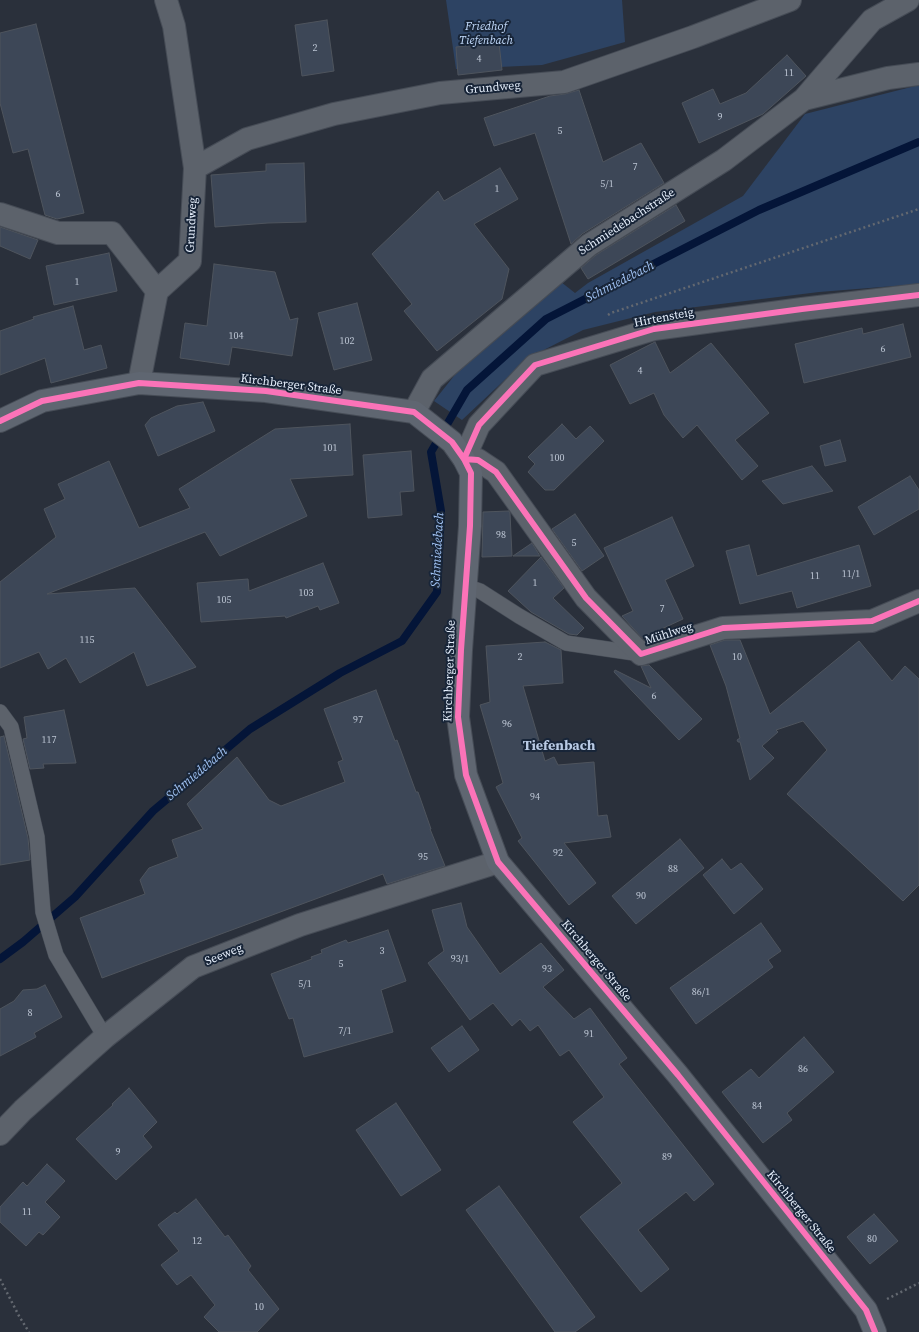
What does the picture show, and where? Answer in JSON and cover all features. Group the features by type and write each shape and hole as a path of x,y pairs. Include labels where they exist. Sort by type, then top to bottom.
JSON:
{"main road":[{"name":"Kirchberger Straße","path":"0,421 42,401 139,383 266,391 420,417 458,450 471,473 470,526 460,650 458,717 466,775 498,862 693,1094 866,1310 875,1332"}],"street":[{"name":"Grundweg","path":"157,291 190,261 195,168 174,26 166,0"},
{"name":"Grundweg","path":"195,168 247,139 334,114 440,93 564,82 693,37 790,0"},
{"name":"Schmiedebachstraße","path":"420,417 432,379 588,245 724,160 804,99 872,20 908,0"},
{"name":"Schmiedebachstraße","path":"804,99 888,78 919,74"},
{"path":"0,214 58,233 112,233 157,291 139,383"},
{"name":"Hirtensteig","path":"458,450 479,425 535,365 654,329 919,295"},
{"name":"Mühlweg","path":"458,450 478,460 496,472 586,598 641,654 724,628 872,620 919,601"},
{"name":"Seeweg","path":"0,1134 23,1110 105,1038 193,968 300,925 498,862"}],"lane":[{"path":"466,586 480,591 519,616 566,643 641,654"},
{"path":"0,712 11,727 37,837 42,912 56,955 105,1038"}],"path":[{"path":"605,317 611,313 919,209"},
{"path":"0,1279 19,1316 30,1332"}],"green space":[{"name":"Friedhof Tiefenbach","path":"446,0 622,0 625,42 542,65 456,69"},
{"path":"919,85 919,284 819,292 655,312 583,330 528,358 462,420 434,401 486,336 561,282 575,293 588,283 743,196 805,114"}],"building":[{"path":"327,20 334,71 302,76 295,25"},
{"path":"36,24 84,213 57,219 45,215 28,149 13,153 0,103 0,33"},
{"path":"499,43 502,70 458,75 456,47"},
{"path":"787,55 806,76 763,114 699,143 682,103 713,89 720,104 746,93"},
{"path":"579,90 603,162 641,143 664,183 582,234 571,244 535,133 494,146 484,118 550,96"},
{"path":"304,163 306,222 215,227 211,175 266,171 266,164"},
{"path":"500,168 518,199 474,224 509,269 502,299 437,351 404,311 412,304 372,254 438,191 444,201"},
{"path":"676,205 685,221 588,279 581,268 596,255"},
{"path":"0,227 38,240 30,259 0,246"},
{"path":"109,253 117,291 54,305 46,266"},
{"path":"214,264 275,272 290,320 298,318 292,356 232,347 229,365 180,358 185,323 207,326"},
{"path":"357,303 372,360 334,370 318,313"},
{"path":"73,306 84,350 101,345 107,368 51,383 45,358 0,375 0,331 34,319 33,317"},
{"path":"903,324 911,357 804,383 795,344 862,328 863,334"},
{"path":"655,342 670,373 711,343 769,413 735,440 758,466 742,480 697,425 683,438 664,415 654,393 630,404 610,365"},
{"path":"203,402 215,431 158,456 145,425 151,418 177,406"},
{"path":"350,424 353,475 290,479 307,516 220,556 205,532 47,594 135,588 196,667 147,686 134,652 80,683 66,658 48,669 39,652 0,668 0,582 56,537 44,509 65,499 58,484 109,461 139,528 190,508 179,489 275,429"},
{"path":"562,424 576,439 590,426 604,441 554,490 545,490 528,472 535,464 528,457"},
{"path":"840,440 846,461 825,466 820,446"},
{"path":"411,451 414,491 400,492 402,515 368,518 363,455"},
{"path":"812,466 833,491 783,504 762,481"},
{"path":"910,476 919,490 919,509 874,535 858,507"},
{"path":"509,511 512,556 482,557 483,512"},
{"path":"575,514 604,556 582,571 552,529"},
{"path":"672,517 694,566 665,580 683,619 642,638 622,616 633,611 604,548"},
{"path":"532,543 540,556 513,556"},
{"path":"749,545 757,576 859,545 871,586 797,608 792,591 740,604 726,551"},
{"path":"541,557 564,588 553,598 584,628 577,635 569,634 531,612 508,591"},
{"path":"323,563 339,603 320,610 318,606 286,618 285,616 201,622 197,583 248,579 249,591"},
{"path":"725,640 740,640 770,714 859,641 892,681 905,666 919,679 919,885 903,901 787,794 827,750 803,721 776,730 778,732 762,746 774,758 750,780 740,742 737,740 740,738 726,686 710,645"},
{"path":"545,642 561,650 563,683 523,686 545,761 554,757 558,765 594,762 598,816 607,815 611,837 564,843 596,883 569,905 518,841 522,838 496,787 503,783 480,705 490,702 486,646"},
{"path":"649,665 702,719 679,740 614,672 615,670 651,688 641,666"},
{"path":"376,690 395,741 397,740 416,792 418,792 430,829 445,866 387,884 383,874 102,978 80,918 145,894 140,880 149,868 178,857 172,840 203,829 187,804 237,757 269,800 281,806 345,782 338,762 343,760 324,709"},
{"path":"64,710 76,763 43,764 44,768 30,769 23,739 27,738 24,717"},
{"path":"4,736 28,838 30,860 0,865 0,737"},
{"path":"680,839 704,868 636,924 612,896"},
{"path":"722,859 731,870 741,863 763,889 734,914 703,875"},
{"path":"461,903 467,927 500,974 541,943 564,970 543,987 574,1019 590,1008 627,1058 619,1064 714,1184 694,1201 686,1192 638,1230 669,1269 641,1292 580,1217 622,1183 573,1122 604,1097 569,1050 560,1056 538,1025 530,1031 520,1019 512,1026 493,1003 470,1020 428,963 444,951 432,910"},
{"path":"761,923 781,951 768,960 773,967 696,1024 670,988"},
{"path":"388,930 406,981 381,990 393,1032 304,1057 293,1018 289,1019 271,974 312,959 311,957 322,953 321,950 346,940 348,943"},
{"path":"45,985 62,1017 34,1033 36,1037 0,1056 0,1009 14,1001 23,990 37,989"},
{"path":"462,1026 479,1050 449,1072 431,1048"},
{"path":"804,1037 834,1072 787,1113 792,1120 763,1143 722,1092 751,1069 759,1078"},
{"path":"129,1088 157,1122 143,1136 152,1147 116,1180 76,1139"},
{"path":"396,1103 441,1170 401,1196 356,1130"},
{"path":"47,1164 65,1181 45,1202 60,1217 43,1235 39,1232 26,1246 0,1222 0,1207 23,1182 27,1186"},
{"path":"499,1186 595,1317 575,1332 555,1332 466,1210"},
{"path":"196,1199 225,1237 228,1235 251,1266 248,1270 279,1309 257,1332 219,1332 204,1317 215,1305 191,1275 177,1285 161,1265 179,1251 158,1225 175,1212 177,1214"},
{"path":"874,1214 898,1241 870,1264 847,1237"}],"waterway":[{"name":"Schmiedebach","path":"0,959 23,942 75,897 153,811 250,729 340,673 402,641 437,592 441,511 431,452 467,390 546,319 759,210 919,142"}],"cycle path":[{"path":"919,295 654,329 535,365 479,425 464,459 478,460 496,472 586,598 641,654 723,628 872,621 919,601"},
{"path":"0,421 42,401 139,383 266,391 414,412 452,442 464,459 471,473 470,526 461,650 458,717 466,775 498,862 678,1075 866,1310 875,1332"}],"district":[{"name":"Tiefenbach","path":"559,746"}]}
